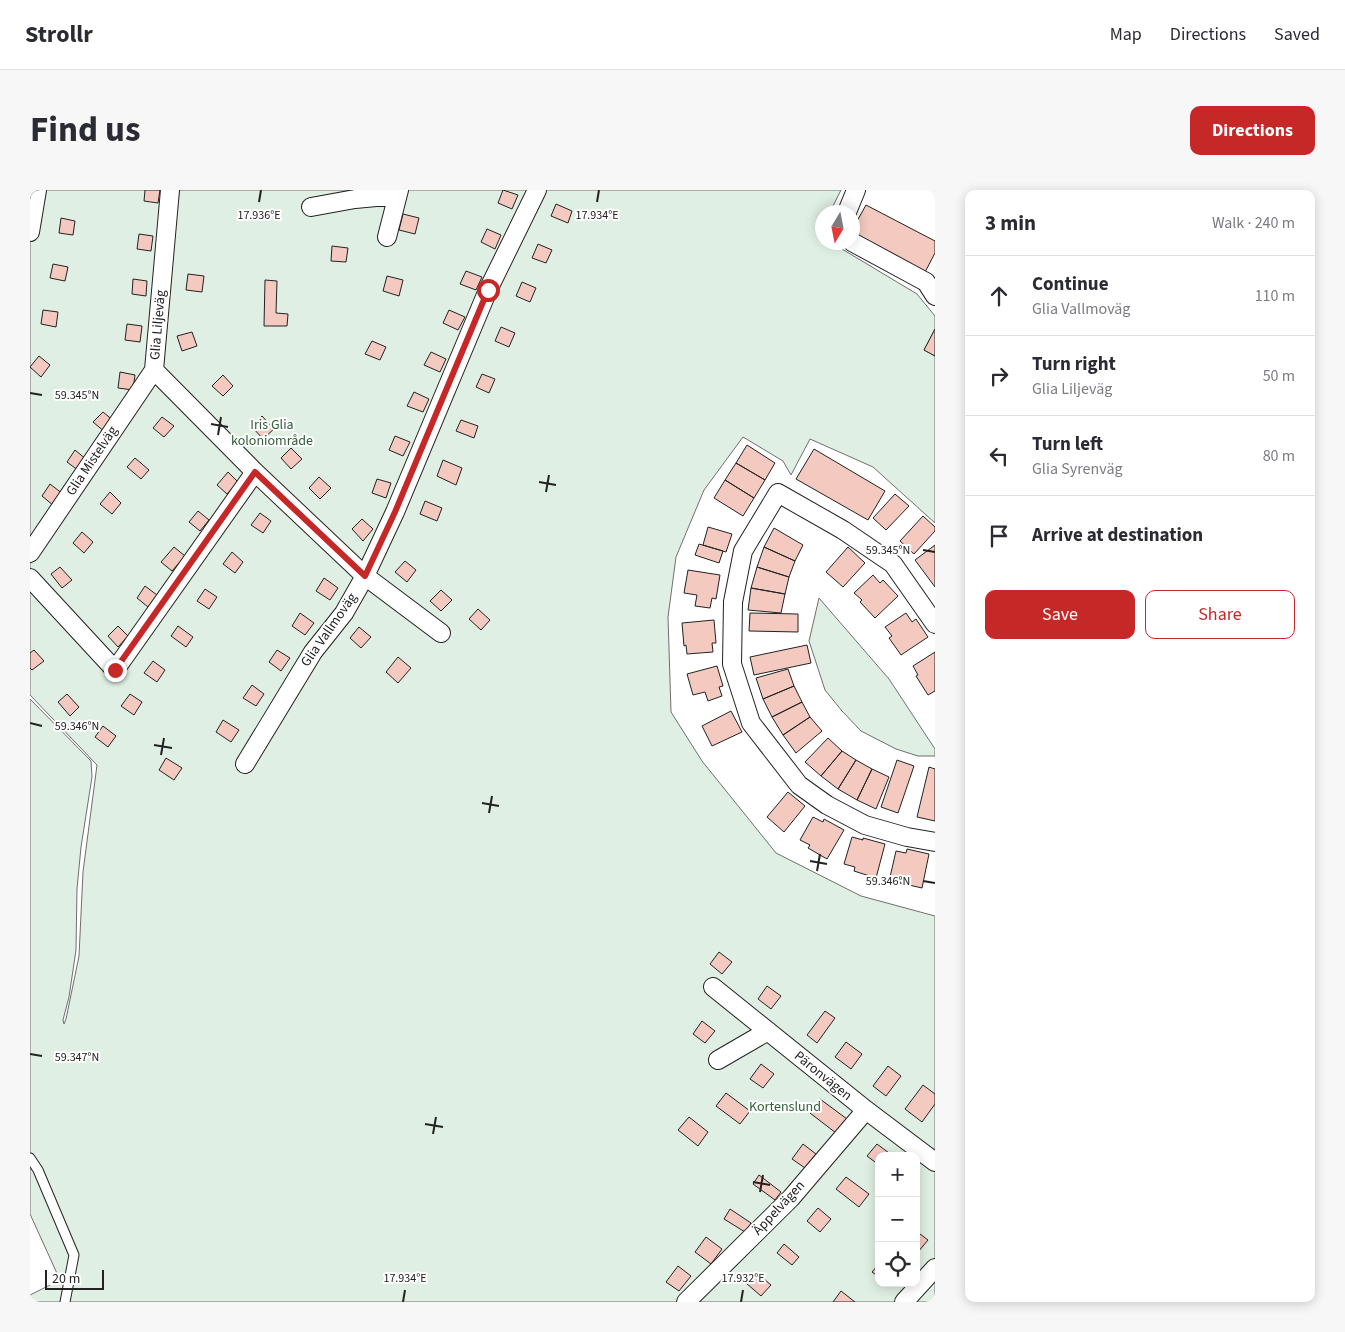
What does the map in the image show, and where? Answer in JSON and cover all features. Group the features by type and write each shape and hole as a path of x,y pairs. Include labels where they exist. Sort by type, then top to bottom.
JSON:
{"street":[{"path":"30,232 37,190"},
{"name":"Glia Liljeväg","path":"170,190 154,370 255,472 365,576 441,633"},
{"name":"Glia Vallmoväg","path":"245,764 312,652 344,613 365,576 403,495 488,290 537,190"},
{"path":"850,205 856,190"},
{"path":"311,207 398,193 387,237"},
{"path":"860,246 926,282 935,296"},
{"name":"Glia Mistelväg","path":"30,553 154,370"},
{"path":"30,578 115,670 255,472"},
{"path":"935,624 893,564 843,530 778,493 743,551 733,602 732,664 751,723 799,785 827,805 865,825 907,837 935,842"},
{"name":"Päronvägen","path":"713,987 866,1110 935,1162"},
{"path":"718,1060 768,1031"},
{"name":"Äppelvägen","path":"686,1302 791,1198 866,1110"},
{"path":"904,1302 935,1268"}],"lane":[{"path":"30,1158 38,1170 74,1255 65,1302"}],"green space":[{"path":"30,190 841,190 834,205 815,205 815,250 844,250 917,294 935,316 935,329 924,350 935,356 935,523 873,467 810,439 791,475 783,461 743,437 704,490 676,557 668,617 671,712 702,761 776,853 861,896 935,916 935,1302 30,1302 30,1295 60,1280 30,1214 30,699 91,761 92,777 81,847 77,889 76,950 69,997 63,1020 64,1024 79,956 83,872 97,765 30,695"},
{"path":"819,598 889,679 935,749 935,756 918,756 896,749 861,731 825,690 809,641"}],"building":[{"path":"145,190 160,190 158,203 144,201"},
{"path":"503,190 518,195 512,209 498,203"},
{"path":"556,204 572,211 568,223 551,216"},
{"path":"866,205 935,241 935,253 924,274 860,240 860,216"},
{"path":"403,214 419,218 415,234 399,230"},
{"path":"61,218 75,221 73,235 59,233"},
{"path":"487,229 501,235 495,249 481,242"},
{"path":"139,234 153,236 151,251 137,249"},
{"path":"538,244 552,250 546,263 532,258"},
{"path":"332,246 348,248 346,262 331,261"},
{"path":"53,264 68,267 65,281 50,278"},
{"path":"466,271 482,277 476,290 460,284"},
{"path":"188,274 204,276 202,292 186,290"},
{"path":"387,276 403,280 399,296 383,291"},
{"path":"133,279 147,281 146,296 132,294"},
{"path":"265,280 277,281 276,313 288,314 287,326 264,326"},
{"path":"522,282 536,288 530,302 516,296"},
{"path":"43,310 58,312 56,327 41,324"},
{"path":"449,310 465,317 458,330 443,323"},
{"path":"127,324 142,326 140,342 125,340"},
{"path":"501,327 515,333 509,347 495,341"},
{"path":"935,329 935,356 924,350"},
{"path":"192,332 197,346 182,351 177,336"},
{"path":"372,341 386,347 380,360 365,354"},
{"path":"431,352 446,359 440,372 424,365"},
{"path":"39,356 50,365 41,377 30,367"},
{"path":"120,372 135,375 133,390 118,388"},
{"path":"482,374 495,379 489,393 476,387"},
{"path":"223,375 233,386 223,396 212,386"},
{"path":"414,392 429,399 423,412 407,406"},
{"path":"103,412 115,422 106,433 93,422"},
{"path":"262,416 274,429 263,439 252,427"},
{"path":"162,417 174,426 164,437 153,428"},
{"path":"461,420 478,426 474,438 456,431"},
{"path":"395,436 410,442 403,456 389,450"},
{"path":"747,445 775,463 765,480 736,463"},
{"path":"291,448 302,459 291,469 281,458"},
{"path":"814,449 885,491 868,520 796,479"},
{"path":"75,450 87,460 79,471 67,462"},
{"path":"135,458 149,470 141,479 127,467"},
{"path":"443,460 462,468 456,485 437,476"},
{"path":"736,463 765,480 754,498 725,480"},
{"path":"228,472 238,482 227,494 217,485"},
{"path":"319,477 331,488 320,499 309,488"},
{"path":"377,479 391,483 386,498 372,493"},
{"path":"725,480 754,498 743,516 714,498"},
{"path":"50,484 63,494 54,506 42,496"},
{"path":"110,492 121,503 112,514 100,504"},
{"path":"895,494 909,506 886,530 873,518"},
{"path":"425,501 442,508 437,521 420,514"},
{"path":"198,511 209,520 200,531 189,522"},
{"path":"260,513 271,521 263,533 251,525"},
{"path":"923,516 935,527 935,531 914,554 900,541"},
{"path":"362,519 373,529 363,541 352,529"},
{"path":"708,527 732,534 726,552 703,545"},
{"path":"774,528 803,545 795,561 764,547"},
{"path":"82,532 93,542 84,553 73,543"},
{"path":"699,544 723,551 719,563 695,555"},
{"path":"935,545 935,587 915,560"},
{"path":"174,547 185,556 172,571 161,562"},
{"path":"764,547 795,561 789,577 757,567"},
{"path":"848,547 865,563 843,587 826,572"},
{"path":"232,552 243,562 235,573 223,564"},
{"path":"405,561 416,570 407,582 395,572"},
{"path":"60,567 72,580 62,588 51,574"},
{"path":"757,567 789,577 785,594 751,588"},
{"path":"688,570 720,575 716,599 712,598 710,608 695,606 697,595 684,593"},
{"path":"873,575 880,583 883,580 898,596 875,618 860,602 862,600 854,593"},
{"path":"324,578 338,588 330,600 316,591"},
{"path":"145,586 157,595 148,607 137,598"},
{"path":"751,588 785,594 781,613 748,610"},
{"path":"205,589 217,597 209,609 197,601"},
{"path":"441,590 452,600 441,611 430,601"},
{"path":"478,609 490,620 481,630 469,619"},
{"path":"300,613 314,623 305,635 292,626"},
{"path":"750,613 798,614 798,632 749,631"},
{"path":"906,613 912,622 916,619 928,637 901,655 889,638 892,636 885,627"},
{"path":"714,620 716,643 712,643 713,652 687,654 686,645 684,646 682,623"},
{"path":"118,626 128,636 118,647 108,636"},
{"path":"178,626 193,637 186,647 171,636"},
{"path":"359,627 371,637 361,648 350,638"},
{"path":"807,645 811,663 754,675 750,657"},
{"path":"34,650 44,661 32,670 30,668 30,653"},
{"path":"277,650 290,658 281,671 269,662"},
{"path":"935,652 935,691 928,695 916,676 918,675 913,666"},
{"path":"398,657 411,668 398,683 386,672"},
{"path":"153,661 165,670 157,682 144,673"},
{"path":"717,666 723,686 719,687 722,696 708,701 705,692 693,695 687,674"},
{"path":"788,669 794,686 763,699 756,678"},
{"path":"252,685 264,694 256,706 243,698"},
{"path":"794,686 802,702 772,717 763,699"},
{"path":"67,694 79,707 70,716 58,702"},
{"path":"130,694 142,702 134,715 121,706"},
{"path":"802,702 810,717 783,735 772,717"},
{"path":"731,711 742,732 712,746 702,726"},
{"path":"810,717 822,731 796,753 783,735"},
{"path":"223,720 239,730 231,742 216,732"},
{"path":"103,726 116,736 108,747 95,737"},
{"path":"828,738 842,751 821,776 805,762"},
{"path":"842,751 856,760 838,789 821,776"},
{"path":"166,758 182,768 174,780 159,770"},
{"path":"856,760 872,769 857,800 838,789"},
{"path":"897,760 914,766 898,813 881,807"},
{"path":"929,767 935,769 935,821 917,817"},
{"path":"872,769 889,777 876,809 857,800"},
{"path":"788,792 805,806 784,832 767,817"},
{"path":"813,817 823,822 824,819 844,830 827,859 808,848 810,845 800,840"},
{"path":"852,837 885,844 876,878 854,871 855,867 844,864"},
{"path":"907,849 929,854 922,888 900,883 901,880 890,877 896,851 906,853"},
{"path":"719,952 732,962 722,974 710,964"},
{"path":"767,986 781,996 771,1009 758,999"},
{"path":"825,1011 835,1018 817,1043 807,1035"},
{"path":"702,1021 715,1031 705,1043 693,1034"},
{"path":"846,1042 862,1054 851,1069 835,1057"},
{"path":"761,1064 774,1074 763,1088 750,1079"},
{"path":"888,1066 901,1076 886,1096 873,1086"},
{"path":"923,1085 935,1094 935,1104 922,1122 905,1109"},
{"path":"726,1093 750,1111 740,1124 716,1106"},
{"path":"820,1099 847,1119 836,1133 810,1113"},
{"path":"689,1117 708,1132 698,1146 678,1130"},
{"path":"803,1144 816,1154 805,1168 792,1159"},
{"path":"877,1144 888,1152 875,1152 875,1162 867,1156"},
{"path":"759,1175 781,1192 775,1200 753,1184"},
{"path":"846,1177 869,1194 859,1207 836,1189"},
{"path":"818,1208 831,1219 820,1232 807,1221"},
{"path":"730,1209 751,1223 745,1232 724,1219"},
{"path":"920,1234 928,1240 920,1250"},
{"path":"706,1237 722,1249 711,1264 695,1252"},
{"path":"784,1244 799,1257 792,1265 777,1253"},
{"path":"678,1266 691,1276 679,1291 666,1282"},
{"path":"756,1272 771,1285 761,1296 746,1283"},
{"path":"841,1291 855,1302 833,1302"}],"route":[{"path":"115,670 255,472 365,576 435,419 488,290"}],"park label":[{"name":"Iris Glia koloniområde","path":"272,434"},
{"name":"Kortenslund","path":"785,1107"}]}
